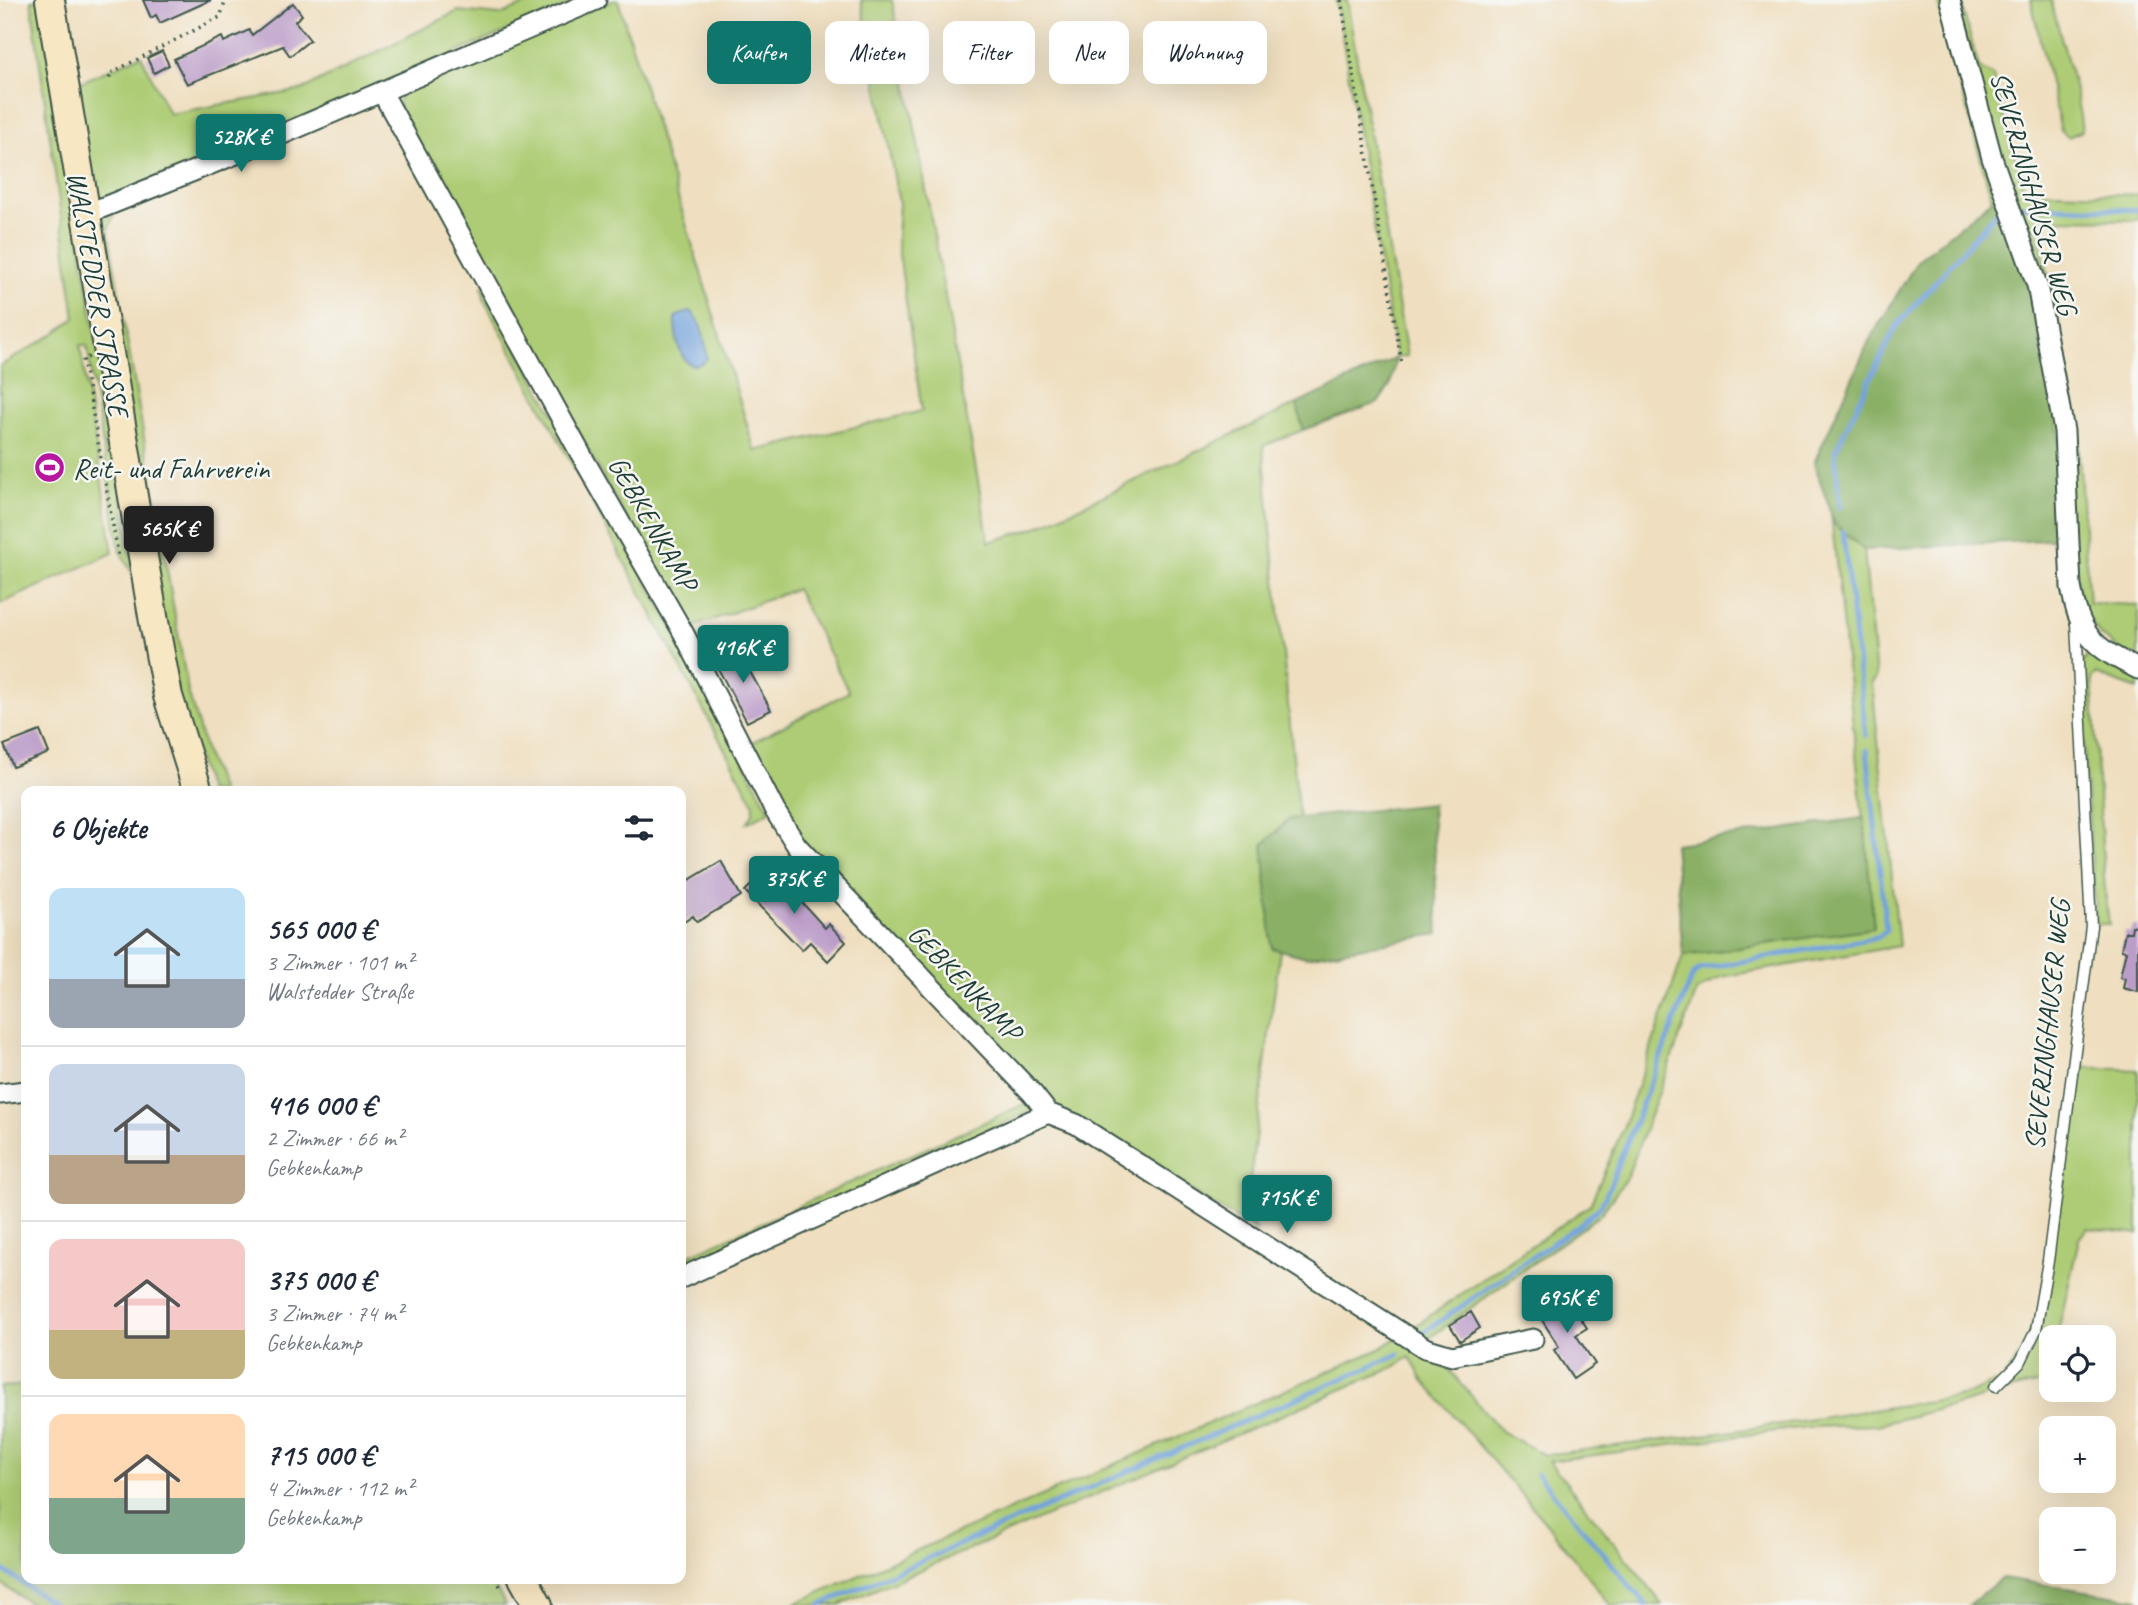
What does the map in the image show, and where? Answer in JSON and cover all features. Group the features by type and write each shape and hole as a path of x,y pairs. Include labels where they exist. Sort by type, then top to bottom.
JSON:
{"main road":[{"name":"WALSTEDDER STRASSE","path":"50,0 84,215 168,696 196,786"},
{"path":"526,1584 538,1605"}],"street":[{"path":"84,215 159,187 596,0"},
{"name":"SEVERINGHAUSER WEG","path":"1950,0 1992,158 2037,285 2064,430 2071,587 2076,612 2083,630 2090,638 2138,669"},
{"name":"GEBKENKAMP","path":"382,92 583,458 683,632 775,811 797,846 1048,1113 1076,1124 1425,1348 1452,1356 1533,1339"},
{"path":"0,1094 21,1092"},
{"path":"686,1276 1048,1113"}],"lane":[{"name":"SEVERINGHAUSER WEG","path":"1996,1386 2021,1361 2036,1330 2050,1249 2091,926 2076,612"}],"path":[{"path":"110,78 109,74 220,17 226,0"},
{"path":"1341,0 1402,365"}],"green space":[{"name":"Reit- und Fahrverein","path":"31,0 41,0 135,578 121,553 87,346 80,345 113,553 0,604 0,366 54,334 75,318"},
{"path":"536,0 581,0 107,200 94,193 72,86 141,55 169,114 302,90 458,11 501,15"},
{"path":"618,0 755,451 922,411 897,240 899,203 877,84 907,84 989,542 1035,528 1297,404 1303,430 1263,446 1299,818 1288,820 1272,948 1280,950 1245,1217 1258,1232 1051,1105 799,842 747,745 849,692 796,589 688,629 399,111 401,94 415,83"},
{"path":"861,0 892,0 896,21 865,21"},
{"path":"1336,0 1347,0 1407,356 1396,358"},
{"path":"1937,0 1945,0 1998,195 1992,200"},
{"path":"1954,0 1960,0 1979,68 1993,76 2025,191 2138,195 2138,220 2042,219 2036,227 2050,281 2077,426 2089,603 2138,605 2138,663 2101,636 2083,612 1999,161"},
{"path":"2031,0 2051,0 2069,65 2082,131 2068,137 2061,131"},
{"path":"1998,195 2031,286 2058,432 2062,539 1864,550 1835,525 1814,463 1869,341 1918,260"},
{"path":"115,212 108,230 188,691 207,756 219,786 206,786 176,694 99,227 108,215"},
{"path":"482,285 698,674 770,811 747,823 753,813 754,804 484,300"},
{"path":"1396,358 1390,385 1378,403 1303,430 1297,404"},
{"path":"1831,513 1835,525 1864,550 1876,678 1872,682 1899,946 1721,977 1697,991 1627,1177 1601,1214 1425,1341 1408,1331 1590,1205 1622,1131 1683,956 1874,928"},
{"path":"2091,653 2102,653 2138,674 2138,689 2096,674 2092,679 2109,924 2096,924 2081,705 2081,664"},
{"path":"1432,804 1438,934 1306,957 1272,948 1263,845 1289,819"},
{"path":"1864,818 1874,928 1683,956 1674,844"},
{"path":"2078,1067 2138,1070 2138,1234 2087,1228 2079,1239 2060,1325 2039,1325 2039,1384 1877,1425 1807,1427 1549,1461 1663,1605 1610,1605 1547,1524 1422,1379 1410,1357 1392,1368 839,1605 791,1605 1380,1349 1398,1337 1438,1356 1501,1431 1544,1455 1734,1431 1963,1396 1994,1383 1997,1388 2038,1331"},
{"path":"1028,1097 1032,1100 1033,1110 686,1271 686,1257 1027,1103"},
{"path":"21,1385 21,1584 493,1584 506,1605 33,1605 0,1583 0,1387"},
{"path":"2002,1578 2138,1599 2138,1605 1969,1605"}],"water":[{"path":"691,311 701,327 706,346 707,359 698,365 691,365 686,361 676,334 675,317"}],"building":[{"path":"143,0 211,0 160,23 156,15 151,18"},
{"path":"293,3 302,15 295,21 310,40 290,56 283,46 187,84 174,59 222,37 224,42 249,30 252,35"},
{"path":"162,51 169,65 154,73 147,58"},
{"path":"741,648 751,666 748,668 771,710 747,722 715,663"},
{"path":"40,731 49,753 13,767 4,745"},
{"path":"721,861 741,896 697,922 693,916 686,921 686,882"},
{"path":"768,869 775,877 777,875 825,928 829,924 846,942 828,961 810,942 802,950 745,891"},
{"path":"2132,926 2138,926 2138,992 2123,988 2125,978 2120,977 2126,951 2121,950 2125,932 2131,932"},
{"path":"1565,1294 1587,1328 1576,1335 1595,1364 1573,1379 1554,1350 1559,1347 1537,1312"},
{"path":"1471,1312 1480,1328 1460,1341 1450,1325"}],"waterway":[{"path":"2019,206 2138,210"},
{"path":"1840,507 1835,451 1895,328 2001,207"},
{"path":"1843,532 1866,736"},
{"path":"1423,1333 1599,1208 1693,975 1700,969 1873,938 1886,930 1867,750"},
{"path":"820,1605 1399,1354"},
{"path":"1537,1474 1646,1605"},
{"path":"0,1568 21,1582"},
{"path":"24,1584 55,1605"}],"place":[{"name":"Reit- und Fahrverein","path":"50,468"}]}
